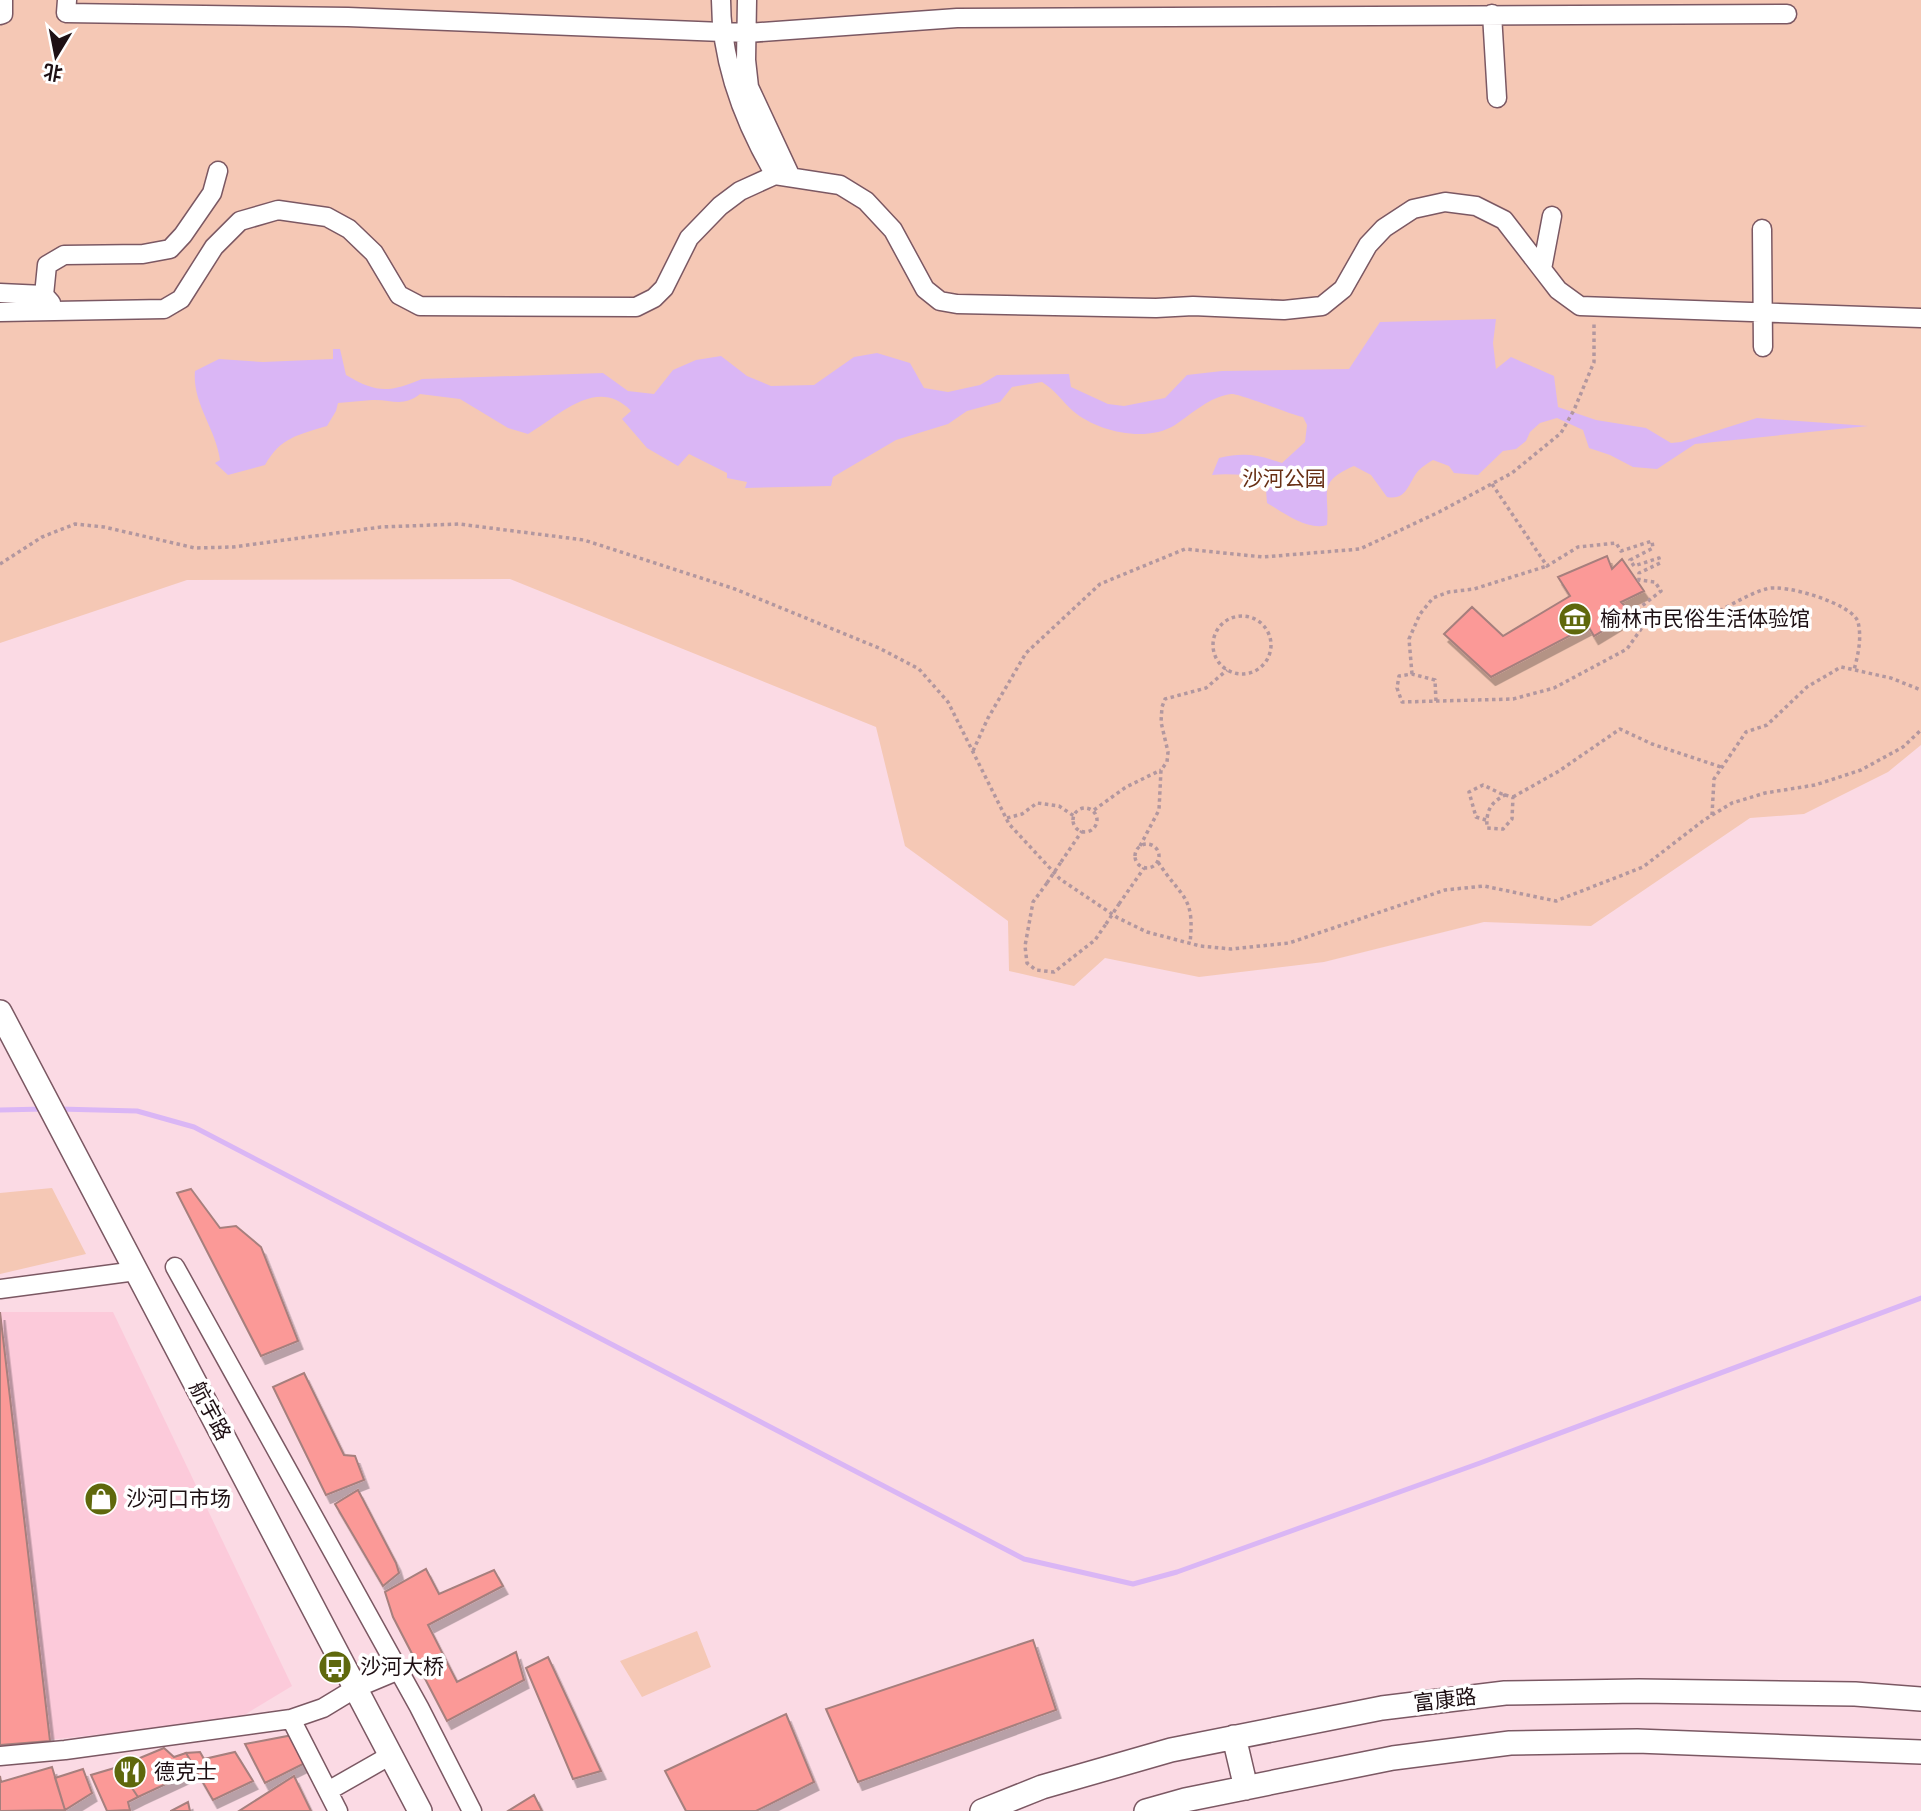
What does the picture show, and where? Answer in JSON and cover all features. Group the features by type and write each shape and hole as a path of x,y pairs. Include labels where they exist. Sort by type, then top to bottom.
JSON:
{"main road":[{"name":"航宇路","path":"0,1012 420,1811"},
{"name":"富康路","path":"982,1811 1055,1783 1171,1749 1382,1708 1505,1693 1639,1690 1855,1694 1921,1699"},
{"path":"1234,1737 1246,1788"},
{"path":"1146,1811 1185,1800 1393,1758 1510,1743 1637,1741 1921,1752"}],"street":[{"path":"0,15 3,14 4,0"},
{"path":"67,0 66,13 334,17 502,27 748,33 957,18 1787,14"},
{"path":"721,0 721,31 738,99 761,150 783,176"},
{"path":"747,0 746,60 749,87 783,176"},
{"path":"1492,14 1497,98"},
{"path":"44,295 47,265 64,254 143,254 170,249 183,235 212,192 218,171"},
{"path":"0,312 164,309 181,299 214,247 240,221 278,210 327,217 349,229 374,253 399,295 420,306 636,307 654,298 664,288 689,237 720,206 740,191 783,176 840,185 866,201 893,230 925,289 940,301 957,304 1156,308 1193,306 1284,310 1322,306 1343,289 1368,245 1384,228 1413,209 1445,202 1476,206 1504,220 1558,290 1580,306 1921,318"},
{"path":"1542,269 1552,216"},
{"path":"1762,229 1763,347"},
{"path":"0,293 44,295 59,311"},
{"path":"175,1267 398,1670 472,1811"},
{"path":"0,1289 136,1271"},
{"path":"0,1756 65,1751 291,1719 323,1707 356,1688 398,1670"},
{"path":"291,1719 338,1811"},
{"path":"328,1791 391,1755"}],"path":[{"path":"973,751 988,718 1026,653 1100,584 1185,549 1263,557 1360,549 1512,473 1561,433 1574,410 1594,362 1594,307"},
{"path":"1492,484 1547,565"},
{"path":"0,564 42,537 75,524 104,527 195,548 233,547 381,527 459,524 584,540 735,589 879,648 919,669 947,702 1006,818 1060,879 1118,918 1147,932 1190,943 1231,949 1289,943 1445,890 1484,886 1556,901 1643,867 1732,803 1765,793 1815,785 1861,770 1903,747 1921,730"},
{"path":"1412,674 1409,639 1420,614 1433,598 1449,592 1474,589 1547,565 1578,547 1616,543 1621,551 1652,541 1653,548 1630,560 1634,566 1659,558 1660,563 1639,573 1639,580 1655,582 1661,591 1638,609 1648,620 1685,624 1766,589 1778,587 1804,591 1851,611 1858,620 1859,649 1854,670"},
{"path":"1250,617 1259,622 1270,638 1268,657 1263,665 1246,674 1227,670 1215,656 1213,647 1217,630 1231,618 1250,617"},
{"path":"1436,701 1435,680 1412,674 1399,676 1396,688 1402,702 1513,699 1554,688 1627,649 1648,620"},
{"path":"1712,815 1714,779 1746,732 1768,724 1807,687 1841,667 1891,678 1921,690"},
{"path":"1094,810 1098,818 1096,825 1090,831 1082,831 1074,823 1074,816 1082,808 1094,810 1126,787 1161,770 1167,762 1168,752 1161,722 1162,707 1166,699 1206,688 1227,670"},
{"path":"1486,820 1476,817 1469,792 1483,785 1513,797 1559,771 1620,729 1653,744 1721,767"},
{"path":"1144,868 1136,860 1136,852 1159,810 1161,770"},
{"path":"1505,795 1495,800 1486,812 1487,828 1503,829 1512,820 1513,797"},
{"path":"1006,818 1022,814 1037,803 1059,806 1074,816"},
{"path":"1082,831 1033,902 1025,946 1027,963 1036,970 1054,972 1095,940 1144,868 1152,867 1158,862 1160,854 1156,847 1148,844 1140,846"},
{"path":"1158,862 1188,900 1193,918 1190,943"}],"shaded area":[{"path":"1496,319 1493,343 1496,369 1511,357 1554,376 1558,407 1596,420 1646,428 1671,443 1757,418 1868,426 1695,444 1657,469 1633,467 1589,448 1583,430 1557,418 1540,423 1530,432 1526,441 1516,449 1503,451 1478,475 1454,473 1449,466 1433,460 1419,470 1407,490 1399,496 1387,497 1371,475 1354,466 1334,477 1330,483 1327,490 1327,525 1312,526 1267,503 1265,476 1212,475 1219,458 1251,455 1282,463 1305,442 1307,425 1303,417 1231,394 1216,398 1175,425 1137,434 1122,433 1095,425 1073,411 1042,382 1012,387 1000,402 967,411 948,424 896,440 833,477 831,486 745,488 747,482 727,478 727,473 689,454 678,466 647,448 622,419 631,411 618,401 605,397 578,403 528,434 508,428 460,399 420,394 402,402 372,400 338,403 327,426 291,438 277,448 265,465 228,475 215,463 220,460 218,449 195,383 195,371 219,359 263,362 333,359 333,349 340,349 346,375 375,388 391,389 422,379 603,373 628,391 654,394 673,370 696,360 721,356 747,376 771,386 814,385 854,357 877,353 910,363 924,388 948,392 980,385 997,375 1069,374 1071,387 1108,404 1124,406 1165,398 1187,375 1222,371 1349,369 1380,322"},
{"name":"沙河口市场","path":"0,1312 113,1312 292,1686 236,1720 0,1745"}],"green space":[{"name":"沙河公园","path":"0,0 1921,0 1921,745 1888,772 1804,814 1750,818 1591,926 1484,922 1324,962 1199,977 1105,958 1074,986 1009,971 1008,921 905,846 876,727 510,579 187,580 0,643"},
{"path":"52,1188 86,1254 0,1274 0,1193"},
{"path":"697,1631 711,1667 642,1697 620,1661"}],"building":[{"name":"榆林市民俗生活体验馆","path":"1607,556 1612,569 1622,559 1644,591 1621,602 1632,613 1594,636 1588,626 1491,677 1444,634 1472,607 1503,636 1570,596 1558,577"},
{"path":"191,1189 220,1228 236,1226 261,1247 298,1341 261,1356 177,1193"},
{"path":"0,1312 50,1741 0,1745"},
{"path":"304,1373 344,1455 355,1456 364,1480 326,1495 273,1387"},
{"path":"358,1490 399,1573 383,1586 335,1504"},
{"path":"426,1569 439,1594 494,1570 503,1586 428,1625 457,1682 516,1652 524,1680 447,1721 393,1617 385,1592"},
{"path":"1033,1640 1056,1710 858,1782 826,1709"},
{"path":"548,1657 601,1771 573,1779 526,1668"},
{"path":"786,1714 814,1782 756,1811 686,1811 665,1771"},
{"path":"293,1735 305,1763 265,1783 245,1744"},
{"path":"164,1748 174,1757 186,1753 196,1770 138,1797 118,1767"},
{"path":"200,1752 204,1759 235,1752 253,1781 213,1800 186,1753"},
{"path":"52,1767 65,1810 0,1811 0,1776 1,1782"},
{"path":"118,1767 138,1797 128,1802 130,1810 107,1811 91,1775"},
{"path":"83,1769 92,1793 65,1810 55,1778"},
{"path":"294,1776 311,1811 239,1811"},
{"path":"534,1795 542,1811 508,1811"},
{"path":"188,1802 190,1811 171,1811"}],"waterway":[{"path":"0,1110 45,1109"},
{"path":"59,1109 137,1111 194,1127 1024,1559 1133,1584 1177,1572 1480,1463 1921,1298"}],"place":[{"name":"榆林市民俗生活体验馆","path":"1575,619"},
{"name":"沙河口市场","path":"101,1499"},
{"name":"沙河大桥","path":"335,1667"},
{"name":"德克士","path":"130,1772"}]}
